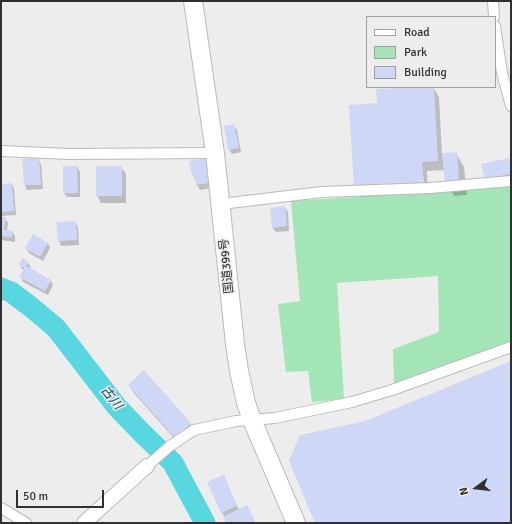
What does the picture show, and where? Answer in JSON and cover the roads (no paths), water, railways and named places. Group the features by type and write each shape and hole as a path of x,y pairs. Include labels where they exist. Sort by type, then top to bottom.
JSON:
{"highway":[{"name":"国道399号","path":"193,1 215,153 235,344 242,384 246,403 252,420 296,523"}],"street":[{"path":"492,1 494,16"},
{"path":"496,34 502,73 511,106"},
{"path":"1,151 68,154 215,153"},
{"path":"221,204 322,192 430,188 511,181"},
{"path":"84,523 170,446 194,430 236,421 275,418 352,402 392,390 511,347"},
{"path":"1,508 26,523"}],"waterway":[{"name":"古川","path":"1,288 11,292 56,328 117,407 173,463 205,523"}]}
